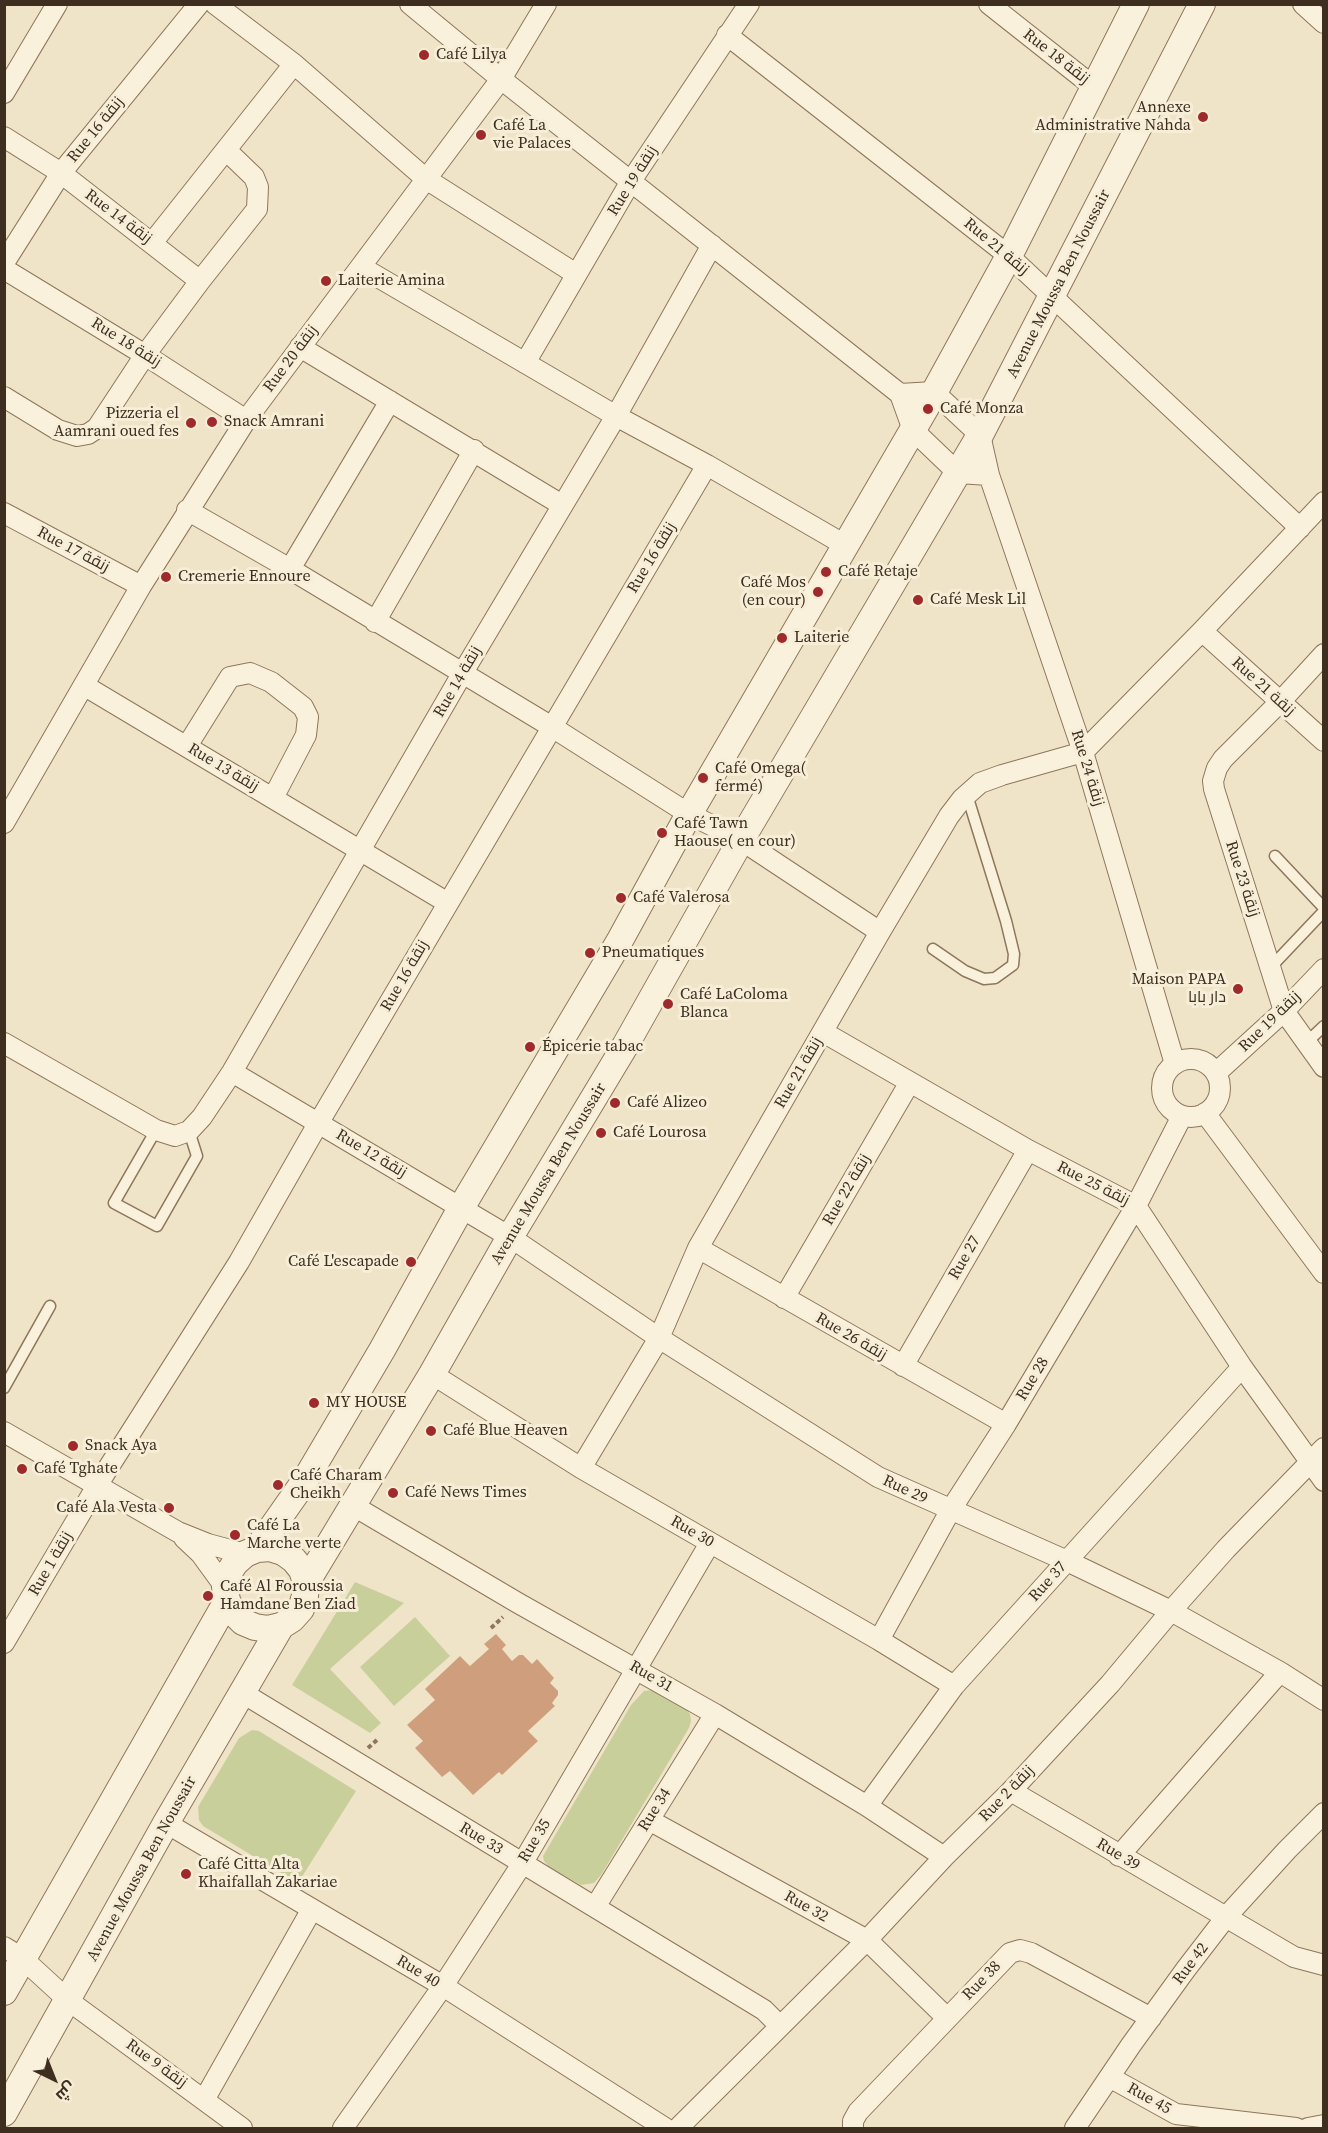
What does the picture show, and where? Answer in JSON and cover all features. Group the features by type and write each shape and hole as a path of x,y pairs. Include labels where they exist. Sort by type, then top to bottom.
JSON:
{"street":[{"path":"4,93 57,4"},
{"name":"Rue 16 زنقة","path":"4,263 61,173 199,4"},
{"path":"215,4 294,64 426,179 576,274"},
{"path":"410,4 501,79 900,394 913,429 958,473 989,475"},
{"name":"Rue 20 زنقة","path":"4,823 141,586 246,420 501,79 546,4"},
{"name":"Rue 19 زنقة","path":"525,363 631,181 749,4"},
{"name":"Rue 18 زنقة","path":"989,4 1094,87"},
{"path":"4,1992 13,1953 101,1824 226,1594 228,1574 235,1563 251,1552 304,1482 382,1350 461,1208 620,942 689,814 913,429 1009,256 1136,4"},
{"name":"Avenue Moussa Ben Noussair","path":"306,1583 625,1046 741,840 980,435 1202,4"},
{"path":"1303,4 1323,23"},
{"name":"Rue 21 زنقة","path":"728,35 1009,256 1300,528"},
{"path":"152,243 294,64"},
{"name":"Rue 14 زنقة","path":"4,137 61,173 200,281"},
{"path":"4,397 58,430 77,436 88,434 97,428 145,355 257,209 258,187 254,177 226,150"},
{"name":"Rue 14 زنقة","path":"196,1124 231,1071 462,674 616,416 712,245"},
{"path":"361,267 616,416 707,465 845,545"},
{"name":"Rue 18 زنقة","path":"4,269 246,420"},
{"path":"300,347 562,505"},
{"path":"900,394 934,392 980,435"},
{"path":"290,569 390,401"},
{"name":"Rue 24 زنقة","path":"980,435 989,475 1083,752 1175,1064"},
{"path":"375,622 474,450"},
{"name":"Rue 16 زنقة","path":"98,1484 240,1262 319,1122 707,465"},
{"path":"1083,752 1202,632 1323,502"},
{"path":"187,510 290,569 552,727 689,814 741,840 880,932"},
{"name":"Rue 17 زنقة","path":"4,513 141,586"},
{"name":"Rue 21 زنقة","path":"1202,632 1323,741"},
{"path":"1280,702 1323,654"},
{"path":"187,746 230,677 250,673 271,682 303,707 308,717 306,735 273,798"},
{"name":"Rue 13 زنقة","path":"85,686 448,903"},
{"name":"Rue 23 زنقة","path":"1280,702 1223,759 1213,780 1214,789 1284,1011 1323,1067"},
{"name":"Rue 21 زنقة","path":"582,1468 659,1338 698,1248 949,816 980,783 1083,752"},
{"name":"Rue 19 زنقة","path":"1216,1073 1284,1011 1323,969"},
{"name":"Rue 25 زنقة","path":"823,1032 1028,1150 1136,1206 1242,1367 1317,1455 1323,1481"},
{"path":"4,1043 156,1130 175,1136 196,1124"},
{"path":"1186,1059 1198,1060 1209,1065 1216,1073 1220,1084 1219,1096 1214,1106 1205,1113 1194,1117 1182,1116 1169,1108 1162,1094 1163,1078 1175,1064 1186,1059"},
{"name":"Rue 12 زنقة","path":"231,1071 510,1237"},
{"name":"Rue 22 زنقة","path":"784,1298 910,1082"},
{"path":"1205,1113 1323,1273"},
{"name":"Rue 28","path":"879,1640 950,1511 1006,1424 1136,1206 1182,1116"},
{"name":"Rue 27","path":"903,1366 1028,1150"},
{"name":"Rue 29","path":"510,1237 659,1338 878,1478 1067,1561 1171,1611 1281,1672 1323,1700"},
{"name":"Rue 26 زنقة","path":"698,1248 1006,1424"},
{"name":"Rue 37","path":"867,1806 954,1686 1242,1367"},
{"name":"Rue 30","path":"432,1374 582,1468 954,1686"},
{"path":"7,1439 98,1484 178,1532 208,1544 251,1552 270,1548 283,1552 302,1570 306,1583 301,1609 281,1626 268,1629 243,1622 233,1612 226,1594 201,1554 178,1532"},
{"name":"Rue 2 زنقة","path":"678,2128 867,1940 944,1857 1011,1791 1110,1684 1226,1549 1317,1455"},
{"name":"Rue 1 زنقة","path":"4,1643 98,1484"},
{"name":"Rue 31","path":"352,1505 518,1603 715,1714 867,1806 944,1857"},
{"name":"Rue 35","path":"343,2128 443,1986 522,1864 710,1543"},
{"name":"Avenue Moussa Ben Noussair","path":"4,2113 69,2001 166,1823 281,1626"},
{"path":"1119,1856 1281,1672"},
{"name":"Rue 33","path":"241,1692 764,2010 780,2025"},
{"name":"Rue 34","path":"595,1907 715,1714"},
{"name":"Rue 39","path":"1011,1791 1294,1958 1323,1965"},
{"name":"Rue 42","path":"1075,2128 1185,1969 1226,1917 1323,1813"},
{"name":"Rue 32","path":"649,1820 867,1940 947,2018"},
{"name":"Rue 40","path":"166,1823 443,1986 665,2128"},
{"path":"204,2100 312,1909"},
{"name":"Rue 38","path":"853,2128 853,2121 858,2112 1010,1953 1025,1950 1151,2018"},
{"name":"Rue 9 زنقة","path":"13,1953 69,2001 242,2128"},
{"name":"Rue 45","path":"1111,2078 1176,2114 1296,2128"},
{"path":"1308,2128 1323,2125"}],"lane":[{"path":"933,949 965,971 984,979 995,978 1013,965 1014,954 1006,921 967,795"},
{"path":"1270,968 1323,909 1275,856"},
{"path":"1306,1043 1323,1026"},
{"path":"156,1130 114,1203 157,1226 197,1156 196,1124"},
{"path":"4,1388 50,1306"}],"green space":[{"path":"355,1582 404,1603 330,1669 381,1723 370,1733 292,1685"},
{"path":"415,1617 450,1656 394,1706 360,1667"},
{"path":"651,1690 684,1707 690,1714 689,1728 601,1875 594,1883 581,1885 549,1867 543,1856 631,1705 644,1691"},
{"path":"252,1730 259,1731 356,1791 298,1883 203,1826 199,1820 198,1807 239,1738"}],"building":[{"path":"496,1634 506,1645 502,1649 512,1661 519,1655 523,1655 532,1664 537,1659 554,1678 550,1683 558,1691 558,1695 552,1703 555,1706 528,1731 538,1741 502,1775 499,1772 473,1795 450,1771 442,1777 415,1748 423,1741 407,1725 435,1700 425,1689 460,1656 470,1666 489,1649 484,1644"}],"place":[{"name":"Café Lilya","path":"424,55"},
{"name":"Annexe Administrative Nahda","path":"1203,117"},
{"name":"Café La vie Palaces","path":"481,135"},
{"name":"Laiterie Amina","path":"326,281"},
{"name":"Café Monza","path":"928,409"},
{"name":"Snack Amrani","path":"212,422"},
{"name":"Pizzeria el Aamrani oued fes","path":"191,423"},
{"name":"Café Retaje","path":"826,572"},
{"name":"Cremerie Ennoure","path":"166,577"},
{"name":"Café Mos (en cour)","path":"818,592"},
{"name":"Café Mesk Lil","path":"918,600"},
{"name":"Laiterie","path":"782,638"},
{"name":"Café Omega( fermé)","path":"703,778"},
{"name":"Café Tawn Haouse( en cour)","path":"662,833"},
{"name":"Café Valerosa","path":"621,898"},
{"name":"Pneumatiques","path":"590,953"},
{"name":"Maison PAPA دار بابا","path":"1238,989"},
{"name":"Café LaColoma Blanca","path":"668,1004"},
{"name":"Épicerie tabac","path":"530,1047"},
{"name":"Café Alizeo","path":"615,1103"},
{"name":"Café Lourosa","path":"601,1133"},
{"name":"Café L'escapade","path":"411,1262"},
{"name":"MY HOUSE","path":"314,1403"},
{"name":"Café Blue Heaven","path":"431,1431"},
{"name":"Snack Aya","path":"73,1446"},
{"name":"Café Tghate","path":"22,1469"},
{"name":"Café Charam Cheikh","path":"278,1485"},
{"name":"Café News Times","path":"393,1493"},
{"name":"Café Ala Vesta","path":"169,1508"},
{"name":"Café La Marche verte","path":"235,1535"},
{"name":"Café Al Foroussia Hamdane Ben Ziad","path":"208,1596"},
{"name":"Café Citta Alta Khaifallah Zakariae","path":"186,1874"}]}
